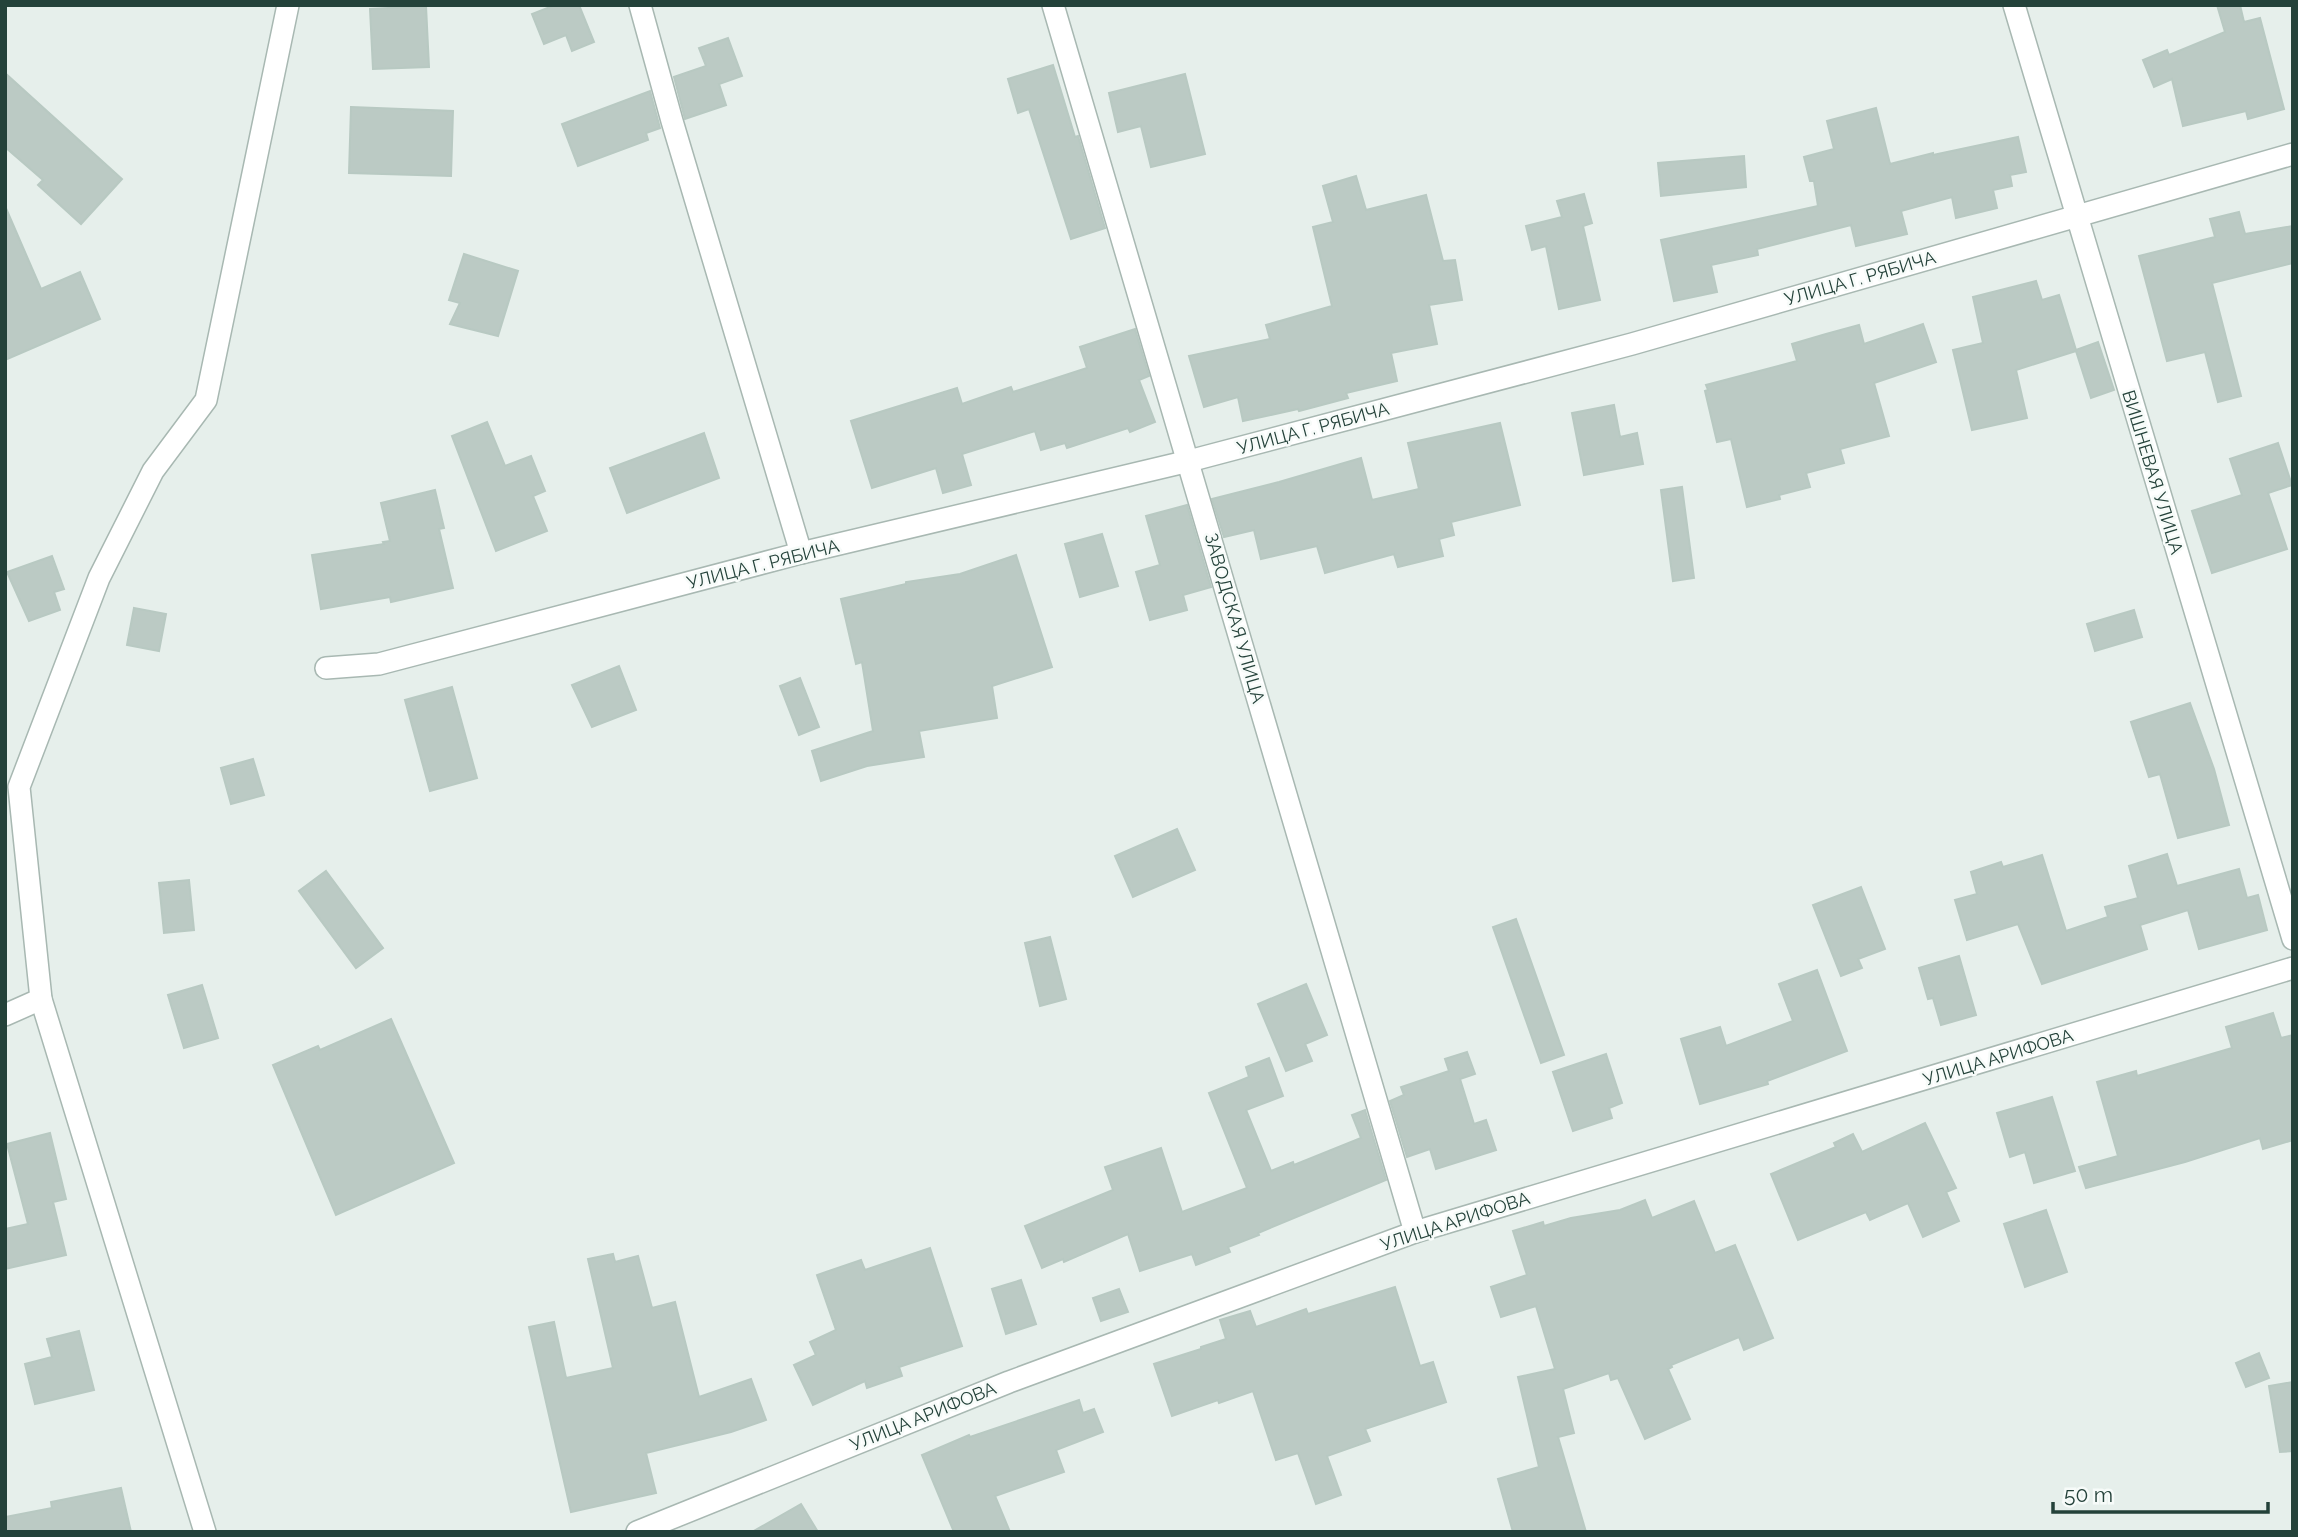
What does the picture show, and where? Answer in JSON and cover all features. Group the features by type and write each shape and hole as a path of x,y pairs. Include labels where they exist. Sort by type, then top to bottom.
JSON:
{"street":[{"path":"205,1532 41,999 19,787 99,578 153,471 206,400 288,5"},
{"path":"640,5 801,553"},
{"name":"ЗАВОДСКАЯ УЛИЦА","path":"1054,5 1415,1232"},
{"name":"ВИШНЕВАЯ УЛИЦА","path":"2014,5 2293,939"},
{"name":"УЛИЦА Г. РЯБИЧА","path":"326,668 379,664 801,553 1189,461 1632,344 2293,154"},
{"name":"УЛИЦА АРИФОВА","path":"637,1531 1009,1382 1415,1232 2293,968"},
{"path":"5,1015 41,999"}],"building":[{"path":"555,5 579,5 594,42 572,51 566,35 544,44 532,14"},
{"path":"2217,5 2240,5 2244,22 2260,18 2284,109 2248,119 2246,111 2183,126 2172,79 2154,87 2143,60 2167,50 2169,55 2225,32"},
{"path":"426,6 429,67 373,69 370,9"},
{"path":"728,38 742,76 719,84 726,105 685,119 674,77 706,66 699,48"},
{"path":"1053,65 1075,137 1078,136 1105,228 1071,239 1029,109 1018,113 1008,79"},
{"path":"5,73 122,179 81,224 38,185 43,180 5,147"},
{"path":"1185,74 1205,154 1151,167 1141,126 1118,132 1109,93"},
{"path":"650,91 660,128 646,133 648,140 578,166 562,124"},
{"path":"351,107 453,111 451,176 349,173"},
{"path":"1876,108 1890,164 2018,137 2026,172 2010,175 2012,186 1993,190 1997,208 1956,218 1952,197 1901,211 1907,234 1856,246 1851,225 1757,249 1758,255 1711,265 1717,292 1674,301 1661,240 1818,206 1814,181 1810,181 1804,157 1834,149 1827,121"},
{"path":"1744,156 1746,187 1661,196 1658,163"},
{"path":"1356,176 1366,210 1426,195 1443,261 1455,260 1462,300 1429,305 1437,344 1391,353 1397,381 1346,393 1348,398 1299,411 1298,409 1243,421 1238,397 1204,407 1189,356 1270,339 1266,325 1332,306 1313,227 1333,222 1323,186"},
{"path":"1584,194 1592,223 1583,226 1600,300 1559,309 1546,246 1532,250 1526,226 1562,217 1557,201"},
{"path":"5,206 41,289 80,272 100,319 5,360"},
{"path":"2239,212 2245,234 2293,226 2293,263 2212,283 2241,396 2218,402 2205,352 2167,361 2139,256 2215,237 2210,219"},
{"path":"464,254 518,271 498,336 450,324 460,303 449,300"},
{"path":"2036,281 2042,300 2059,295 2076,350 2098,342 2114,390 2091,398 2076,351 2016,370 2027,418 1972,430 1953,350 1983,343 1973,297"},
{"path":"1923,324 1936,362 1874,383 1889,436 1840,449 1844,463 1806,473 1810,487 1779,495 1780,499 1747,507 1731,439 1717,442 1705,391 1708,390 1706,385 1797,361 1792,344 1826,334 1859,325 1864,344"},
{"path":"1135,329 1149,376 1139,380 1155,422 1130,432 1128,428 1067,448 1065,443 1041,450 1035,431 962,454 971,485 943,493 936,468 872,488 851,421 957,388 962,404 1011,387 1013,392 1087,368 1080,347"},
{"path":"1614,405 1620,437 1637,433 1643,464 1584,475 1572,413"},
{"path":"487,422 505,466 531,456 545,491 533,496 547,531 496,551 452,436"},
{"path":"1500,423 1520,505 1451,522 1454,535 1439,539 1443,556 1398,567 1394,554 1325,573 1317,546 1261,559 1254,530 1224,537 1212,499 1361,458 1372,500 1419,489 1408,443"},
{"path":"704,433 719,478 627,513 610,468"},
{"path":"2278,443 2292,485 2268,493 2287,549 2212,573 2192,511 2242,495 2230,459"},
{"path":"1682,487 1694,578 1673,581 1661,490"},
{"path":"435,490 444,528 439,529 453,588 391,602 390,597 321,609 312,555 390,541 381,503"},
{"path":"1187,505 1211,587 1183,595 1187,610 1150,620 1136,572 1160,565 1146,516"},
{"path":"1102,534 1118,586 1080,597 1065,544"},
{"path":"1016,555 1052,667 992,686 997,718 919,731 924,757 867,766 821,781 812,751 873,731 862,662 856,664 841,599 906,582 960,574"},
{"path":"52,556 64,589 54,592 60,610 29,621 7,572"},
{"path":"134,608 166,614 159,651 127,645"},
{"path":"2134,610 2142,637 2095,651 2087,624"},
{"path":"619,666 636,710 592,727 572,685"},
{"path":"800,678 819,727 799,735 780,686"},
{"path":"452,687 477,778 430,791 405,700"},
{"path":"2190,703 2214,769 2229,825 2178,838 2160,774 2149,777 2131,722"},
{"path":"253,759 264,795 231,804 221,768"},
{"path":"1177,829 1195,870 1133,897 1115,856"},
{"path":"2167,854 2177,886 2239,869 2247,898 2258,895 2267,930 2199,949 2188,910 2140,925 2147,949 2042,984 2018,924 1967,940 1955,900 1977,894 1971,872 2001,862 2003,867 2042,855 2066,931 2108,917 2105,907 2138,898 2129,866"},
{"path":"326,871 383,948 356,968 299,891"},
{"path":"189,880 194,930 164,933 159,883"},
{"path":"1861,887 1885,949 1858,959 1862,968 1841,976 1813,905"},
{"path":"1516,919 1564,1055 1541,1063 1493,927"},
{"path":"1050,937 1066,999 1040,1006 1025,943"},
{"path":"1959,956 1976,1015 1941,1025 1933,998 1928,999 1919,968"},
{"path":"1817,970 1847,1051 1767,1081 1768,1084 1700,1104 1681,1039 1720,1027 1726,1046 1793,1021 1779,984"},
{"path":"1306,984 1327,1035 1305,1044 1312,1061 1286,1071 1258,1004"},
{"path":"202,985 218,1038 184,1048 168,995"},
{"path":"2273,1013 2281,1038 2293,1035 2293,1140 2263,1149 2260,1138 2185,1162 2086,1188 2079,1167 2118,1156 2097,1082 2136,1071 2137,1076 2232,1048 2226,1027"},
{"path":"391,1019 454,1163 336,1215 273,1065 318,1046 320,1050"},
{"path":"1467,1052 1475,1074 1460,1079 1474,1124 1486,1120 1496,1150 1436,1169 1430,1149 1407,1157 1390,1101 1404,1095 1401,1087 1449,1071 1445,1059"},
{"path":"1606,1054 1622,1103 1609,1108 1612,1118 1573,1131 1553,1072"},
{"path":"1269,1058 1283,1096 1246,1110 1271,1171 1293,1162 1294,1165 1361,1138 1352,1115 1365,1110 1386,1180 1258,1233 1259,1235 1228,1247 1230,1252 1196,1265 1192,1254 1140,1271 1128,1234 1064,1262 1063,1259 1042,1268 1025,1226 1113,1190 1105,1167 1161,1148 1182,1212 1247,1188 1209,1093 1249,1077 1246,1067"},
{"path":"2052,1097 2075,1171 2034,1183 2025,1152 2010,1157 1997,1113"},
{"path":"1925,1123 1956,1188 1946,1192 1959,1221 1923,1237 1908,1203 1870,1220 1866,1212 1798,1240 1771,1174 1836,1147 1834,1143 1853,1134 1862,1152"},
{"path":"50,1133 66,1199 53,1202 66,1255 5,1269 5,1229 28,1224 7,1144"},
{"path":"1645,1200 1652,1218 1694,1201 1715,1253 1735,1245 1773,1338 1744,1350 1739,1337 1671,1365 1668,1369 1690,1419 1645,1439 1618,1378 1611,1380 1609,1373 1563,1389 1574,1433 1558,1437 1586,1532 1513,1532 1498,1479 1539,1467 1518,1377 1555,1369 1536,1306 1501,1317 1491,1287 1527,1275 1513,1231 1543,1222 1544,1226 1571,1218 1620,1210"},
{"path":"2046,1210 2067,1272 2025,1287 2004,1224"},
{"path":"930,1248 962,1346 899,1367 902,1376 867,1388 865,1381 813,1405 794,1365 816,1355 810,1342 836,1330 817,1275 861,1260 865,1270"},
{"path":"613,1254 615,1262 638,1256 652,1308 675,1302 699,1397 751,1379 766,1420 731,1432 646,1453 656,1493 571,1512 529,1327 554,1322 566,1378 613,1368 588,1259"},
{"path":"1021,1280 1036,1324 1006,1334 992,1289"},
{"path":"1395,1287 1420,1366 1433,1362 1446,1402 1365,1429 1370,1441 1327,1456 1341,1495 1316,1504 1298,1453 1276,1460 1253,1391 1172,1416 1154,1364 1226,1339 1220,1320 1250,1311 1256,1327 1306,1309 1308,1314"},
{"path":"1119,1289 1128,1312 1101,1321 1093,1298"},
{"path":"79,1331 94,1390 35,1404 25,1364 52,1357 47,1339"},
{"path":"2259,1353 2269,1378 2246,1387 2236,1363"},
{"path":"2293,1382 2293,1451 2280,1452 2269,1386"},
{"path":"1079,1400 1083,1413 1094,1409 1103,1432 1056,1450 1064,1472 995,1496 1010,1532 954,1532 922,1455 969,1435 970,1437"},
{"path":"121,1488 131,1532 5,1532 5,1517 52,1508 51,1502"},
{"path":"801,1504 818,1532 752,1532"}]}
